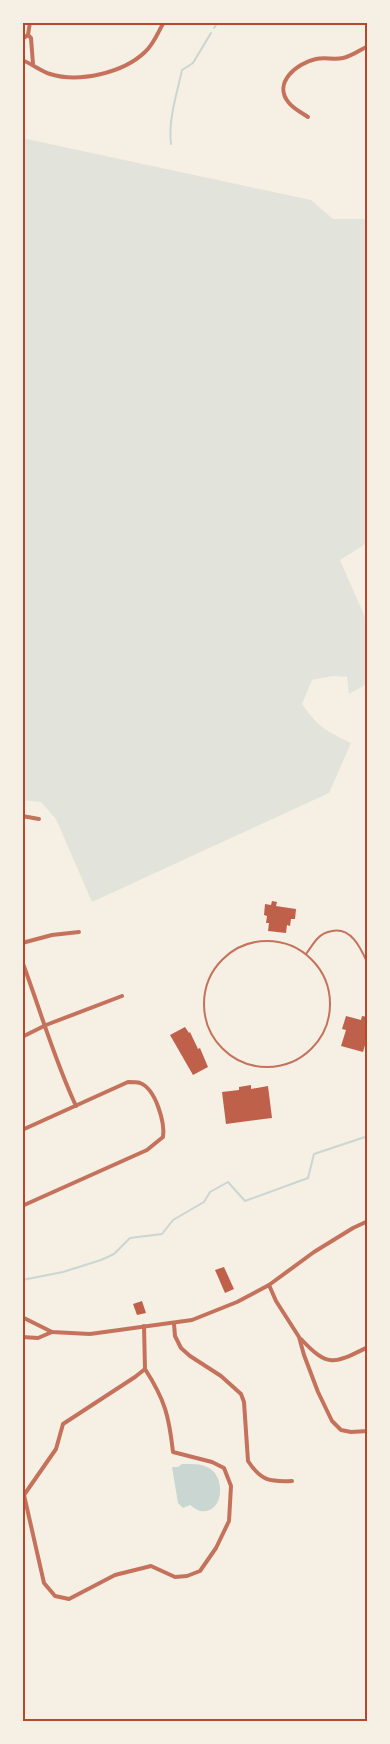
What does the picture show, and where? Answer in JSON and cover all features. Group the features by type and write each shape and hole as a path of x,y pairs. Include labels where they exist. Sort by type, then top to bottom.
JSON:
{"street":[{"path":"30,22 28,35 31,38 33,64"},
{"path":"22,60 48,73 60,76 80,77 116,69 130,63 145,52 164,22"},
{"path":"22,39 28,35"},
{"path":"308,117 288,102 284,95 286,78 293,71 311,60 344,58 368,46"},
{"path":"22,816 40,819"},
{"path":"22,943 52,935 79,932"},
{"path":"22,961 55,1056 76,1106"},
{"path":"22,1037 122,996"},
{"path":"22,1130 128,1082 139,1083 148,1088 160,1113 164,1128 163,1138 147,1150 22,1206"},
{"path":"22,1317 52,1332 90,1334 144,1326 174,1324 207,1315 269,1285 314,1252 368,1221"},
{"path":"269,1285 276,1301 299,1337 320,1357 329,1360 344,1359 368,1347"},
{"path":"174,1324 175,1336 185,1352 221,1376 241,1394 244,1402 248,1461 252,1468 270,1481 292,1481"},
{"path":"144,1326 145,1369 157,1388 166,1409 171,1428 173,1452 212,1462 224,1468 231,1486 229,1521 216,1548 200,1571 187,1576 175,1577 151,1566 115,1575 69,1598 55,1596 44,1583 24,1495 56,1449 63,1424 135,1378 145,1369"},
{"path":"22,1337 38,1338 52,1332"},
{"path":"299,1337 318,1392 332,1421 340,1430 351,1432 368,1431"}],"lane":[{"path":"306,954 318,938 325,933 336,930 345,931 357,943 368,964"},
{"path":"259,941 275,941 290,945 306,954 314,962 324,978 329,997 328,1016 322,1034 310,1049 302,1055 276,1066 260,1066 244,1062 230,1054 215,1039 205,1015 204,998 210,977 222,959 239,947 259,941"}],"shaded area":[{"path":"22,138 311,200 333,219 367,219 367,543 340,560 367,622 367,684 349,694 347,677 333,676 312,680 302,704 323,728 351,743 329,793 92,902 56,819 41,802 23,800"},
{"path":"182,1464 203,1465 209,1468 218,1479 220,1494 218,1502 208,1511 200,1511 190,1505 183,1508 178,1503 172,1467 178,1467"}],"building":[{"path":"272,901 277,902 276,906 296,909 295,919 291,919 290,926 287,925 286,933 268,931 269,923 266,923 267,916 264,915 265,904 271,905"},
{"path":"346,1016 361,1020 362,1016 368,1017 368,1035 363,1052 341,1046 346,1030 342,1029"},
{"path":"185,1027 190,1032 198,1049 200,1048 208,1067 193,1075 170,1035"},
{"path":"251,1085 251,1089 268,1086 272,1118 226,1124 222,1092 239,1090 239,1087"},
{"path":"224,1267 234,1289 225,1293 215,1270"},
{"path":"142,1301 146,1313 137,1315 133,1304"}],"waterway":[{"path":"214,28 218,22"},
{"path":"171,144 172,116 182,70 193,63 211,33"},
{"path":"22,1280 63,1272 101,1260 114,1254 130,1238 162,1234 173,1220 204,1202 210,1192 228,1182 245,1201 308,1178 314,1154 368,1136"}]}
